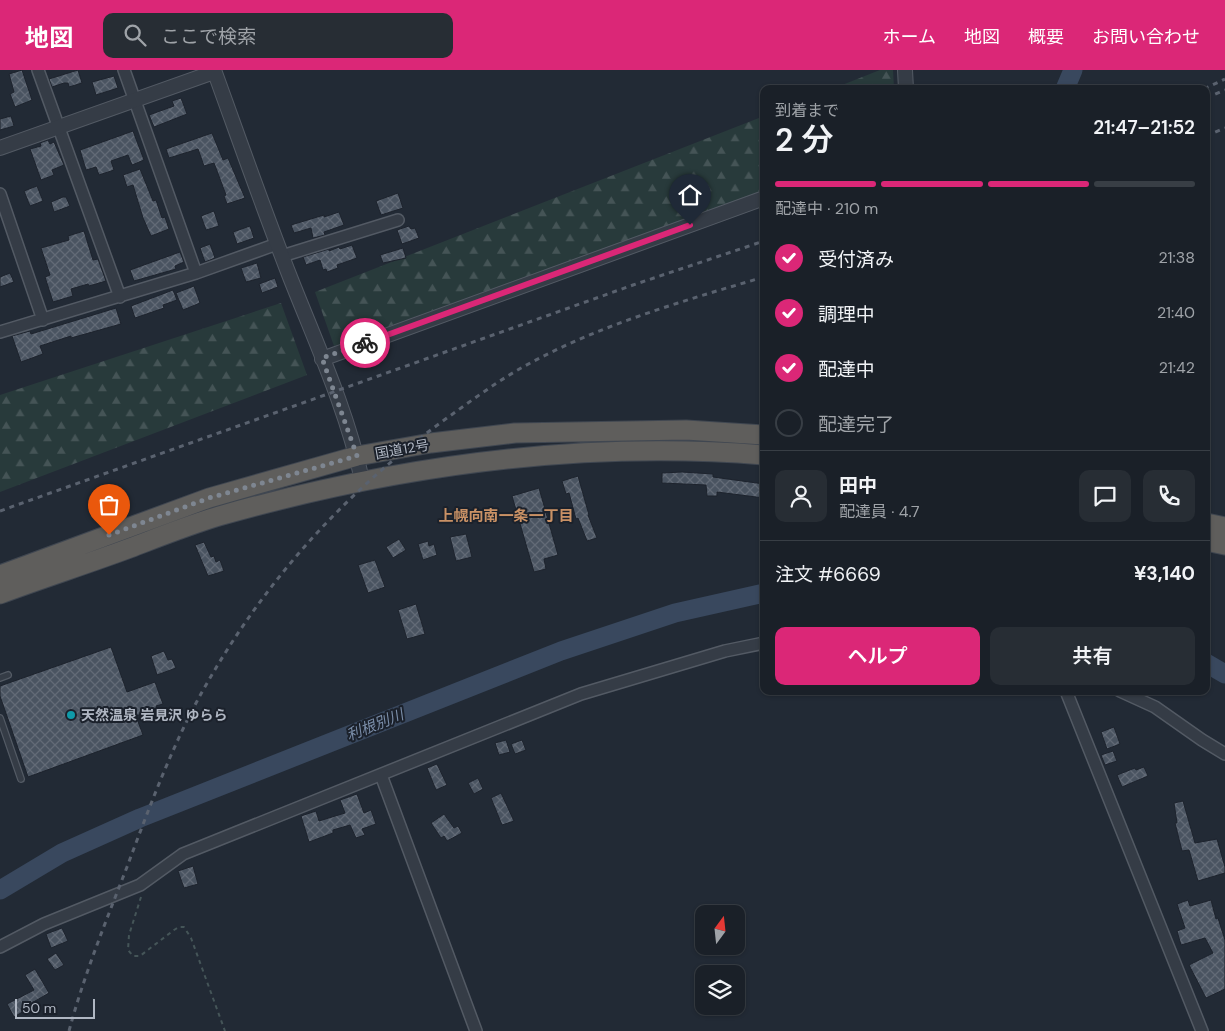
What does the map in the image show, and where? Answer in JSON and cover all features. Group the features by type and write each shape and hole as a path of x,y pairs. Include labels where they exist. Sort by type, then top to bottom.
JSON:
{"highway":[{"name":"国道12号","path":"0,575 209,498 357,456 431,443 515,433 686,430 760,436"},
{"name":"国道12号","path":"0,594 217,516 362,480 465,464 575,453 672,451 760,455"},
{"path":"1210,524 1225,527"},
{"path":"1210,542 1225,545"}],"street":[{"path":"38,70 120,297"},
{"path":"124,70 196,273"},
{"path":"905,70 906,85"},
{"path":"0,148 214,71 279,250 322,358 357,456 362,480"},
{"path":"0,194 43,320"},
{"path":"322,358 760,199"},
{"path":"0,332 196,273 398,220"},
{"path":"0,947 44,924 140,885 183,854 582,694 725,651 760,644"},
{"path":"1068,695 1202,1031"},
{"path":"1129,695 1155,707 1225,754"},
{"path":"381,775 476,1031"}],"lane":[{"path":"0,678 8,675"},
{"path":"0,718 21,779"}],"path":[{"path":"146,881 129,935 128,950 133,956 140,956 174,930 184,927 191,938 225,1031"}],"green space":[{"path":"880,70 893,70 894,85 842,85"},
{"path":"760,118 760,192 334,346 315,292"},
{"path":"281,303 307,375 0,492 0,395"}],"building":[{"path":"22,70 32,100 15,107 10,94 14,92 9,74"},
{"path":"78,70 82,83 69,87 68,83 64,83 52,87 49,79"},
{"path":"114,76 118,88 96,95 92,82"},
{"path":"181,98 187,114 154,127 149,115 174,106 172,101"},
{"path":"11,116 14,126 0,130 0,119"},
{"path":"133,131 144,160 132,165 128,155 111,161 114,170 99,175 96,167 86,170 80,150"},
{"path":"212,133 223,160 228,158 245,198 227,204 224,196 226,195 214,163 204,166 198,149 169,158 166,149"},
{"path":"48,140 50,144 54,142 64,165 52,170 54,175 41,180 30,149 41,146 40,143"},
{"path":"140,169 153,201 156,200 162,218 165,217 169,229 151,236 143,218 133,185 127,187 123,175"},
{"path":"37,186 43,201 30,206 24,191"},
{"path":"398,193 403,208 381,215 376,201"},
{"path":"66,197 70,206 54,212 51,202"},
{"path":"214,211 219,226 206,230 201,216"},
{"path":"339,212 344,225 324,232 325,235 313,238 311,228 294,233 291,225 324,215 324,217"},
{"path":"250,226 254,238 237,244 233,232"},
{"path":"409,226 411,229 415,228 419,238 402,244 397,230"},
{"path":"84,231 93,260 98,259 106,281 71,289 73,296 53,302 45,277 50,275 41,248 69,240 68,236"},
{"path":"210,244 215,258 205,262 200,248"},
{"path":"352,245 357,258 337,265 338,268 327,272 326,269 323,270 320,260 306,265 303,257 329,249 329,251"},
{"path":"403,248 406,258 383,263 380,255"},
{"path":"180,252 184,262 175,266 176,269 134,281 130,270"},
{"path":"257,263 261,278 246,282 241,268"},
{"path":"10,273 14,282 0,287 0,277"},
{"path":"275,278 278,287 262,293 259,284"},
{"path":"194,286 200,303 183,310 176,293"},
{"path":"173,290 177,300 163,305 164,308 135,318 131,306"},
{"path":"116,308 121,324 71,338 71,336 40,346 43,354 21,362 12,336 30,331 31,334"},
{"path":"662,473 713,474 713,477 760,483 760,497 717,492 717,496 707,496 706,485 662,483"},
{"path":"578,476 588,515 597,538 587,541 578,518 576,519 569,493 566,494 562,481"},
{"path":"539,488 558,555 544,559 546,569 534,572 512,496"},
{"path":"466,534 472,557 456,561 450,537"},
{"path":"399,539 406,550 393,558 386,547"},
{"path":"428,541 429,546 434,544 437,555 423,560 418,544"},
{"path":"204,542 211,557 214,556 216,562 220,560 224,571 208,576 195,545"},
{"path":"375,560 385,587 368,593 358,565"},
{"path":"416,604 425,634 407,639 398,610"},
{"name":"天然温泉 岩見沢 ゆらら","path":"111,647 127,692 155,682 163,704 136,716 143,735 28,777 0,696 0,686"},
{"path":"164,651 168,660 172,659 176,668 157,675 151,656"},
{"path":"1114,727 1120,744 1107,749 1101,732"},
{"path":"506,740 510,752 499,755 495,743"},
{"path":"522,740 526,750 515,754 511,744"},
{"path":"1113,751 1117,761 1105,765 1101,755"},
{"path":"437,764 447,785 436,790 427,768"},
{"path":"1144,767 1148,776 1122,787 1117,775 1135,768 1136,770"},
{"path":"478,778 483,789 474,794 468,783"},
{"path":"501,793 514,821 502,825 491,798"},
{"path":"357,794 364,813 371,810 376,824 362,829 365,835 356,838 350,825 333,830 333,833 309,842 301,816 316,811 319,821 345,813 340,800"},
{"path":"1183,801 1195,843 1217,839 1225,873 1198,881 1189,850 1182,851 1175,823 1177,823 1174,803"},
{"path":"444,814 454,828 458,826 462,833 447,841 444,836 441,838 431,823"},
{"path":"193,866 198,884 184,888 178,871"},
{"path":"1188,900 1190,906 1211,900 1216,919 1218,918 1225,940 1225,989 1206,998 1189,965 1213,953 1205,938 1181,945 1177,931 1185,928 1177,904"},
{"path":"62,928 68,941 51,948 46,934"},
{"path":"56,953 64,965 55,970 47,959"},
{"path":"35,969 49,993 30,1004 31,1007 14,1017 7,1004 34,990 25,975"}],"waterway":[{"path":"1067,85 1073,70"},
{"name":"利根別川","path":"0,890 62,853 140,818 561,651 675,613 760,594"},
{"name":"利根別川","path":"1210,665 1225,674"}],"railway":[{"path":"1210,86 1225,79"},
{"path":"1210,96 1225,90"},
{"path":"1210,134 1225,128"},
{"path":"0,511 633,285 760,242"},
{"path":"69,1031 103,928 171,756 191,713 226,651 252,613 309,541 374,476 410,446 479,395 523,367 561,347 647,313 760,278"}],"way so far":[{"path":"109,535 209,498 357,456 322,358 365,343"}],"place":[{"name":"天然温泉 岩見沢 ゆらら","path":"71,715"}],"district":[{"name":"上幌向南一条一丁目","path":"506,516"}],"route":[{"path":"365,343 690,225"}]}
